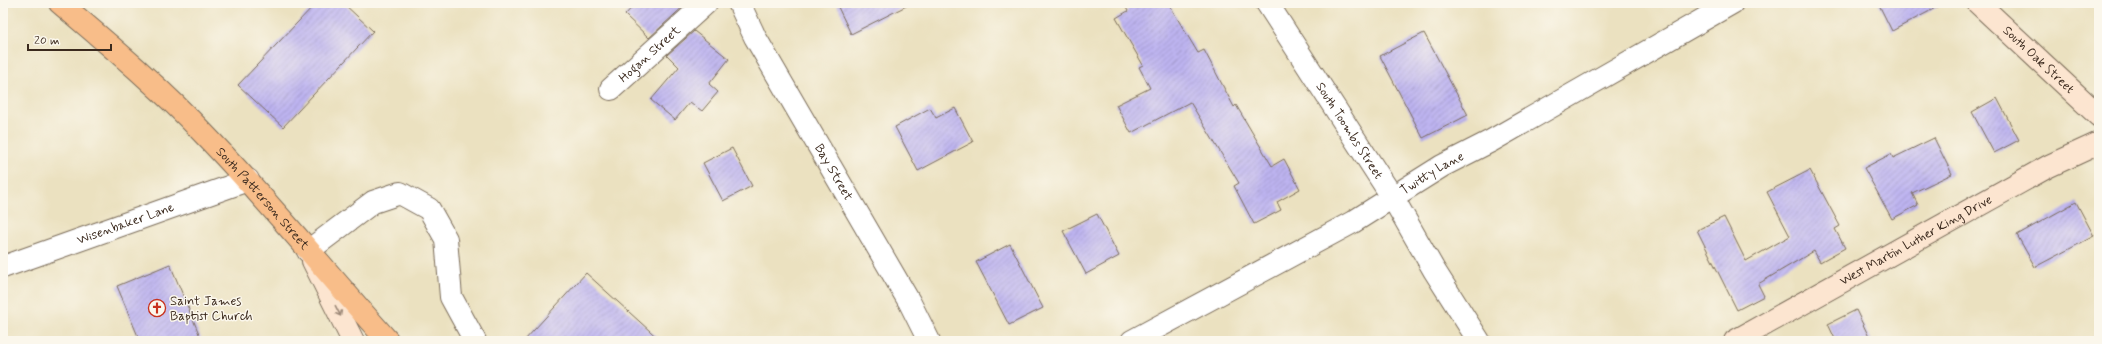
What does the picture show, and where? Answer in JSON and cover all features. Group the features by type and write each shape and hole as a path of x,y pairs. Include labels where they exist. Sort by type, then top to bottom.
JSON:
{"main road":[{"name":"South Patterson Street","path":"60,3 157,87 248,180 308,251"},
{"path":"308,251 388,341"}],"street":[{"name":"Hogan Street","path":"611,89 706,3"},
{"name":"Bay Street","path":"739,3 755,37 910,303 929,341"},
{"name":"South Toombs Street","path":"1267,3 1393,198 1434,270 1479,341"},
{"name":"Twitty Lane","path":"1132,341 1393,198 1442,166 1491,141 1732,3"},
{"name":"South Oak Street","path":"1978,3 2099,116"},
{"name":"West Martin Luther King Drive","path":"1735,341 2049,166 2099,142"},
{"name":"Wisenbaker Lane","path":"3,266 248,180"},
{"name":"South Patterson Street","path":"308,251 373,202 400,193 429,209 446,239 452,297 474,341"},
{"path":"308,251 353,341"}],"building":[{"path":"316,3 343,3 373,31 283,127 238,85"},
{"path":"636,3 687,3 649,38 625,15"},
{"path":"836,3 912,3 851,34"},
{"path":"1123,3 1168,3 1198,53 1204,50 1234,107 1236,105 1272,166 1284,159 1300,189 1277,202 1281,210 1254,224 1234,186 1239,183 1190,102 1131,133 1116,105 1150,88 1139,67 1143,65 1116,18 1128,11"},
{"path":"1878,3 1945,3 1892,31"},
{"path":"694,31 729,59 709,84 718,92 702,111 690,102 675,120 651,100 679,67 667,55"},
{"path":"1424,33 1468,115 1423,138 1380,56"},
{"path":"1997,98 2019,140 1994,153 1972,112"},
{"path":"930,108 936,118 955,108 973,142 918,171 895,127"},
{"path":"1934,138 1952,174 1912,193 1918,205 1892,219 1864,168 1891,154 1893,158"},
{"path":"732,148 752,186 723,201 703,163"},
{"path":"1810,170 1840,226 1835,229 1845,248 1820,262 1814,251 1758,284 1764,296 1737,310 1697,230 1724,217 1746,261 1790,236 1767,192"},
{"path":"2076,202 2094,236 2035,267 2017,235"},
{"path":"1097,214 1119,256 1086,274 1063,231"},
{"path":"1010,244 1043,308 1009,325 976,262"},
{"name":"Saint James Baptist Church","path":"170,264 202,341 140,341 117,286"},
{"path":"586,273 661,341 524,341"},
{"path":"1856,310 1871,341 1836,341 1828,324"}],"place":[{"name":"Saint James Baptist Church","path":"157,308"}]}
